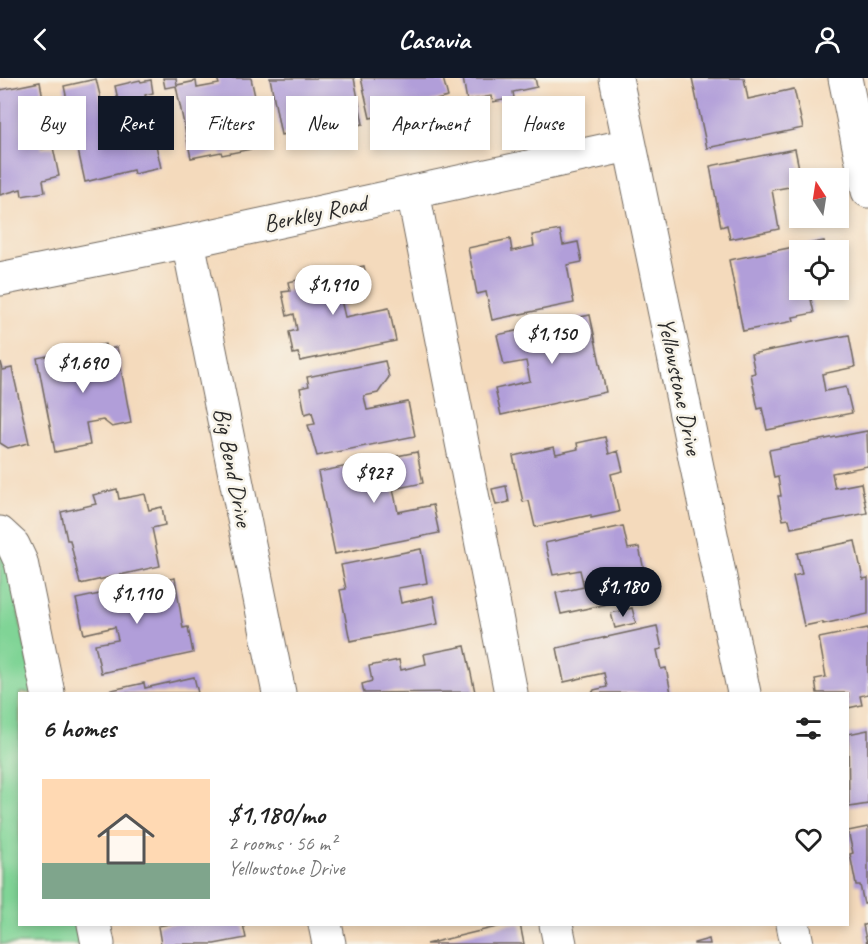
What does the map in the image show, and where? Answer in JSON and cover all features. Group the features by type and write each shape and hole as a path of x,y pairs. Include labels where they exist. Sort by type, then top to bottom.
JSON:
{"street":[{"name":"Yellowstone Drive","path":"616,78 744,692"},
{"path":"845,78 868,191"},
{"name":"Berkley Road","path":"0,279 188,241 629,145"},
{"path":"413,192 511,692"},
{"name":"Big Bend Drive","path":"188,241 279,692"},
{"path":"0,533 13,545 21,562 48,692"},
{"path":"94,926 98,944"},
{"path":"325,926 329,944"},
{"path":"556,926 560,944"},
{"path":"793,926 797,944"}],"green space":[{"path":"0,522 35,692 18,692 18,926 81,926 85,944 0,944"}],"building":[{"path":"163,78 176,78 177,85 196,81 197,88 219,84 217,78 251,78 255,96 186,96 186,134 176,86 165,88"},
{"path":"270,78 354,78 358,96 286,96 286,134 281,135"},
{"path":"361,78 443,78 448,96 370,96 370,118"},
{"path":"463,78 535,78 537,87 513,92 514,96 502,96 502,100 493,102 491,96 466,96"},
{"path":"692,78 744,78 748,99 794,89 803,128 707,148"},
{"path":"96,79 100,96 98,96 98,150 157,150 161,168 134,174 133,170 85,182 78,150 86,150 86,96 66,96 64,86"},
{"path":"140,80 141,82 151,80 153,93 117,96 115,86"},
{"path":"40,82 43,96 18,96 18,150 54,150 59,176 43,180 45,192 22,196 21,189 0,195 0,90"},
{"path":"358,98 363,124 358,125"},
{"path":"795,149 799,168 789,168 789,187 772,190 779,229 730,239 727,225 721,227 710,166"},
{"path":"189,150 246,150 222,155 221,152 191,158"},
{"path":"560,230 563,245 578,242 582,262 567,265 574,303 492,320 486,292 477,294 468,248 510,239 512,251 534,246 532,235"},
{"path":"789,248 789,300 811,300 814,313 793,317 794,321 743,331 729,260"},
{"path":"364,266 368,285 356,298 341,300 345,317 389,308 396,341 300,361 298,353 293,354 289,332 297,330 294,314 287,316 282,292 290,291 288,282"},
{"path":"590,315 606,392 501,415 495,389 530,381 526,361 504,365 497,335"},
{"path":"849,335 855,367 822,374 825,391 846,387 852,413 767,430 762,408 758,409 751,374 755,373 751,354"},
{"path":"105,344 106,350 117,347 131,423 112,427 103,420 86,423 90,445 55,452 37,358 66,352 67,355 78,353 77,349"},
{"path":"385,361 389,377 378,393 364,396 367,410 408,402 415,436 317,456 308,425 315,424 312,412 305,414 300,388 309,386 307,377"},
{"path":"1,362 3,370 12,368 29,443 8,448 0,443"},
{"path":"867,431 868,466 832,473 835,488 861,483 867,513 791,528 789,519 783,520 778,496 781,496 778,477 774,478 769,450"},
{"path":"605,437 609,454 618,451 623,471 611,474 619,512 591,518 591,515 535,527 529,501 523,502 513,456 554,447 556,454 578,449 577,443"},
{"path":"417,452 423,483 393,489 398,512 433,505 439,533 335,554 318,472"},
{"path":"506,486 509,502 496,505 492,489"},
{"path":"117,489 119,499 145,494 149,510 162,507 165,525 152,528 160,566 80,584 61,512 96,504 93,495"},
{"path":"623,526 628,549 639,547 646,579 641,581 645,596 561,614 556,593 584,587 580,570 553,575 545,543"},
{"path":"855,541 863,579 868,578 868,614 804,626 793,576 802,574 797,553"},
{"path":"421,549 427,583 398,588 401,603 433,596 438,624 350,641 340,590 346,589 341,565"},
{"path":"175,578 183,628 188,627 193,653 101,673 95,644 118,640 115,627 84,634 76,599"},
{"path":"632,608 636,623 615,628 611,613"},
{"path":"657,626 662,649 657,650 661,669 666,668 671,692 593,692 607,687 604,673 564,682 557,648"},
{"path":"868,628 868,694 860,696 862,705 849,708 849,692 817,692 815,679 826,677 819,638"},
{"path":"465,646 475,692 364,692 362,684 372,681 369,666 399,660 401,670 426,664 424,654"},
{"path":"194,677 198,692 107,692 144,683 145,688"},
{"path":"868,730 868,804 849,807 849,734"},
{"path":"868,827 868,903 864,904 860,885 856,885 850,854 853,853 849,831"},
{"path":"868,924 868,944 867,944 863,925"},
{"path":"158,926 243,926 246,938 214,944 161,944"},
{"path":"501,926 520,926 524,944 426,944"},
{"path":"709,939 710,944 694,944 694,943"}]}
